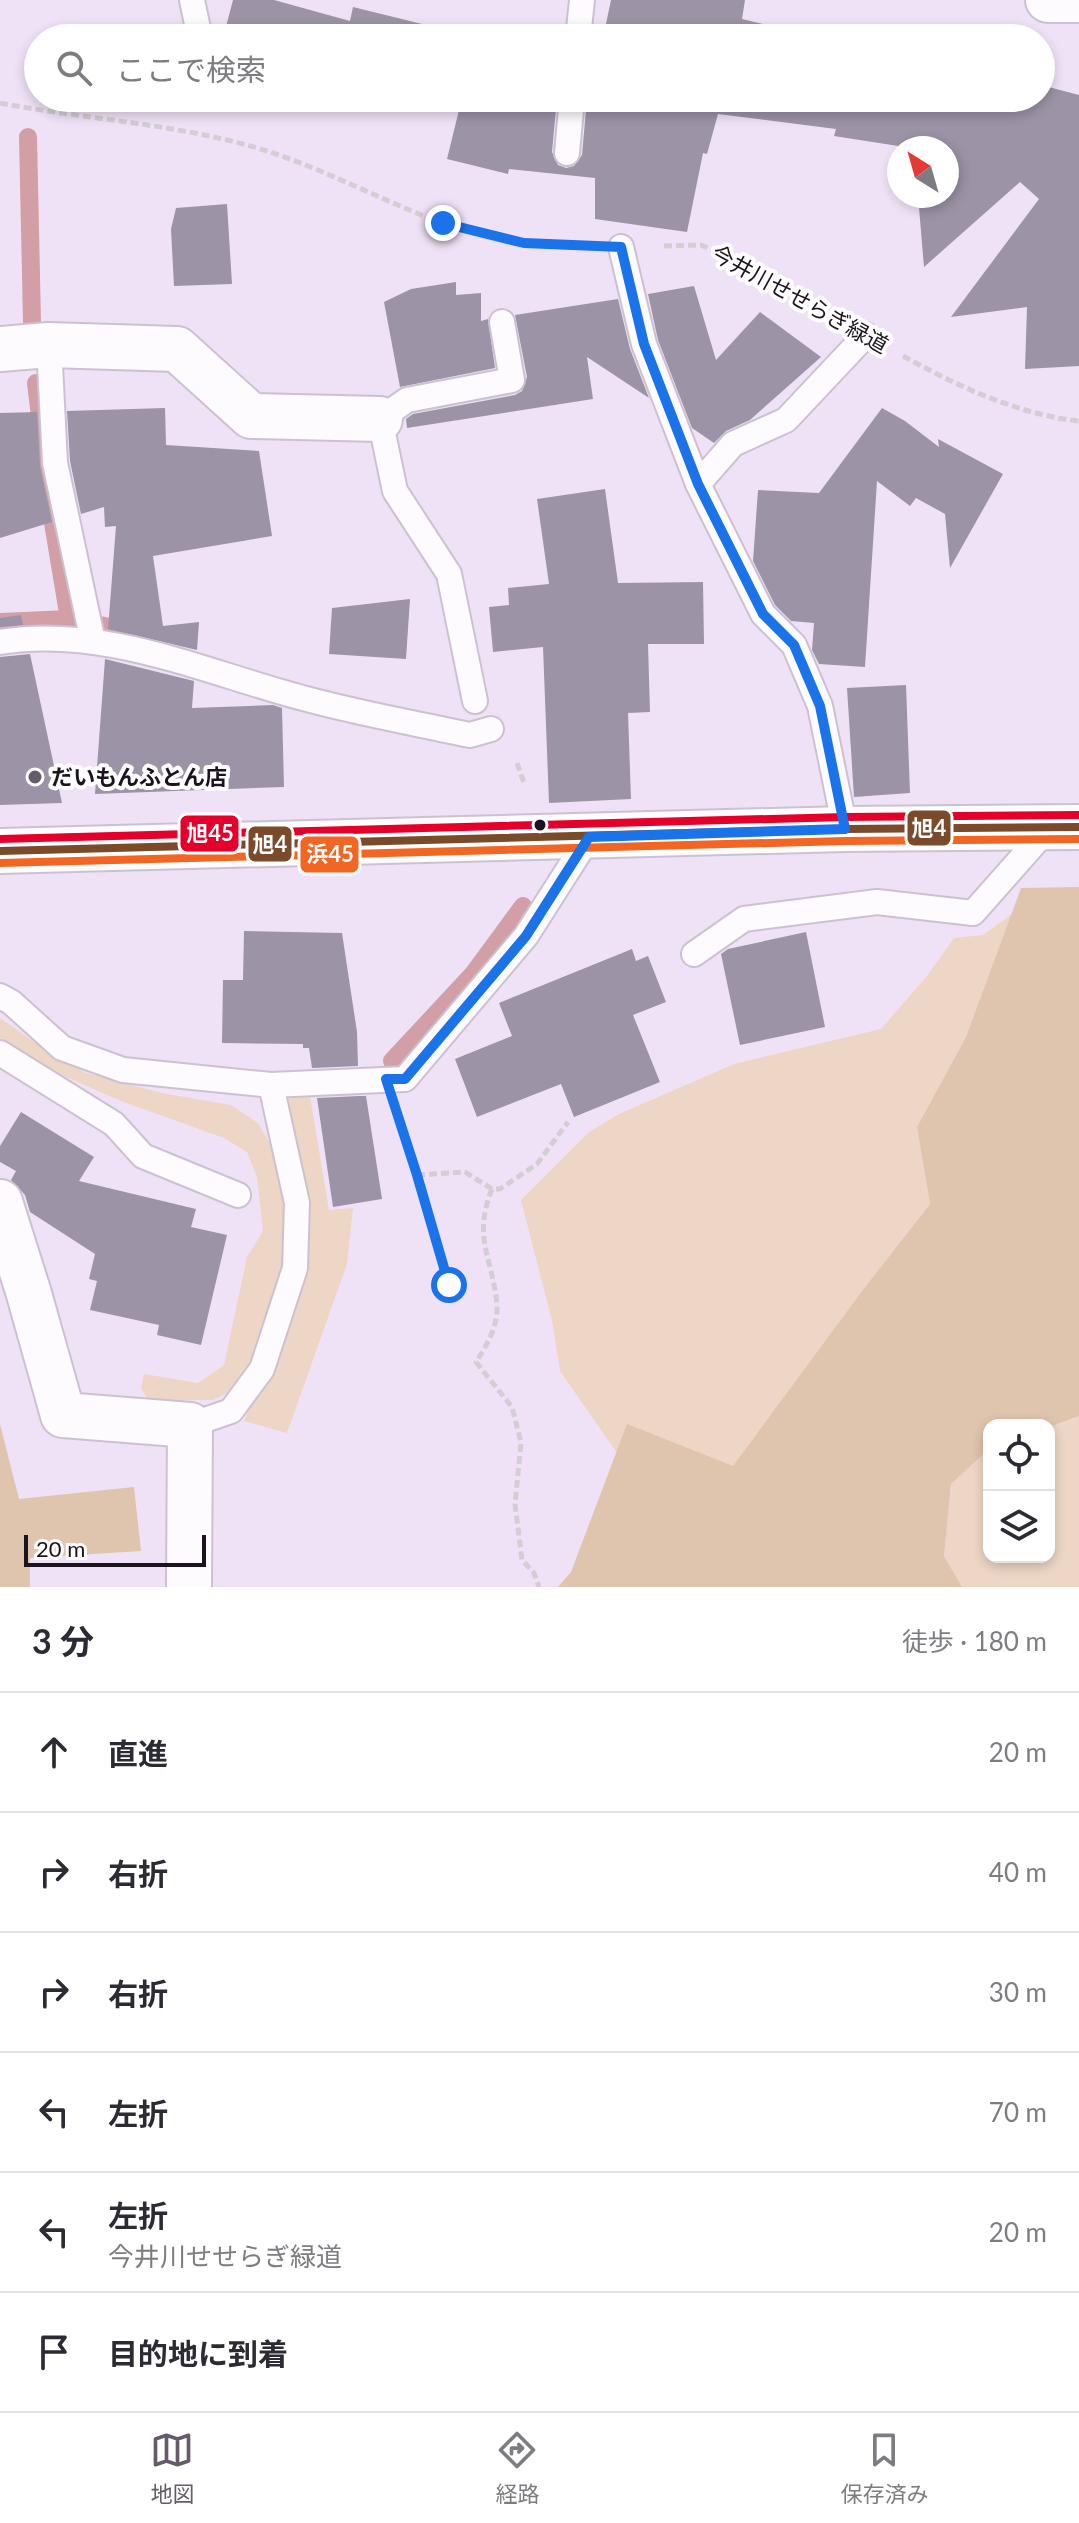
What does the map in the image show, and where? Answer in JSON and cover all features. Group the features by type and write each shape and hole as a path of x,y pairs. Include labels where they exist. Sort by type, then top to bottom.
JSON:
{"street":[{"path":"1048,0 1079,0"},
{"path":"0,349 49,345 177,349 251,416 380,419"},
{"path":"0,851 845,829 1064,827"},
{"path":"0,1202 63,1415 190,1425 189,1587"}],"lane":[{"path":"192,0 197,24"},
{"path":"579,24 582,0"},
{"path":"567,153 571,112"},
{"path":"621,247 644,344 698,484 763,614 794,645 820,706 845,829"},
{"path":"475,701 449,574 395,491 380,419 407,400 512,380 502,322"},
{"path":"698,484 733,444 786,420 866,335"},
{"path":"49,345 55,463 93,642"},
{"path":"0,642 20,639 93,642 135,648 334,705 470,735 491,729"},
{"path":"694,954 744,919 877,902 973,913 1064,827"},
{"path":"0,996 11,1002 62,1048 123,1070 271,1085 405,1079 526,936 589,837"},
{"path":"0,1053 114,1124 143,1156 238,1195"},
{"path":"190,1425 231,1411 262,1369 295,1268 297,1203 271,1085"}],"path":[{"name":"今井川せせらぎ緑道","path":"0,103 24,108"},
{"name":"今井川せせらぎ緑道","path":"47,112 194,133 271,153 443,223 524,243 621,247 701,245 730,257 924,367 995,401 1048,418 1079,421"},
{"path":"386,1079 449,1285"},
{"path":"417,1175 465,1172 492,1189 500,1189 537,1164 568,1122"},
{"path":"492,1189 486,1204 482,1240 497,1307 491,1337 476,1362 512,1407 521,1443 515,1504 522,1560 534,1573 539,1587"}],"shaded area":[{"path":"1079,887 1079,1416 1055,1425 1055,1419 983,1419 983,1455 951,1484 944,1556 962,1587 558,1587 571,1572 627,1424 733,1466 930,1204 917,1127 966,1037 1021,888"},
{"path":"1012,914 966,1037 917,1127 930,1204 733,1467 628,1425 617,1453 560,1371 552,1321 521,1200 589,1132 619,1114 734,1064 881,1029 927,976 954,938 983,935"},
{"path":"0,1018 86,1073 162,1093 231,1105 258,1123 274,1150 284,1188 287,1245 283,1273 250,1369 232,1391 213,1400 148,1400 141,1388 144,1374 198,1383 224,1365 247,1257 263,1231 257,1177 247,1152 224,1138 121,1101 64,1076 0,1038"},
{"path":"310,1096 329,1210 353,1208 347,1264 287,1433 244,1421 290,1317 280,1100"},
{"path":"1079,1416 1079,1587 962,1587 944,1556 951,1484 983,1455 983,1563 1055,1563 1055,1425"},
{"path":"0,1424 19,1499 134,1487 141,1551 30,1558 30,1587 0,1587"}],"building":[{"path":"233,0 274,0 350,21 353,7 422,24 227,24"},
{"path":"611,0 745,0 742,19 763,24 606,24"},
{"path":"1055,89 1079,95 1079,366 1025,369 1027,307 951,317 1039,199 1020,182 924,267 919,208 959,208 959,136 887,136 887,144 834,136 836,129 718,114 707,154 703,153 687,232 595,219 595,178 509,169 508,174 447,159 459,112 556,112 552,152 558,165 566,168 574,166 582,155 586,112 1055,112"},
{"path":"227,204 232,284 174,286 171,229 176,208"},
{"path":"456,282 456,295 481,293 481,321 488,319 495,368 400,387 384,302 411,289"},
{"path":"694,286 716,360 760,312 821,357 750,420 726,431 714,443 692,428 658,340 648,294"},
{"path":"618,299 630,349 649,398 587,357 593,399 407,428 406,419 413,414 515,395 522,391 527,377 515,315"},
{"path":"165,408 166,445 259,451 272,536 153,556 163,626 199,622 197,650 108,629 116,526 105,527 104,507 81,514 70,461 67,411"},
{"path":"882,408 939,447 938,439 1003,474 950,568 945,514 916,498 910,506 877,481 865,667 819,664 812,650 814,623 791,621 775,605 753,561 758,490 819,493"},
{"path":"37,412 40,466 52,522 0,538 0,413"},
{"path":"605,489 618,583 703,582 704,644 648,644 650,712 628,713 631,799 549,803 543,647 493,652 489,607 509,605 508,588 549,584 537,499"},
{"path":"410,599 406,659 329,654 332,608"},
{"path":"21,615 23,625 0,627 0,618"},
{"path":"30,654 62,803 0,805 0,657"},
{"path":"105,659 194,681 192,708 273,705 282,708 284,787 95,794"},
{"path":"906,685 910,793 854,797 847,688"},
{"path":"244,931 342,933 357,1032 358,1066 312,1068 309,1048 303,1048 303,1044 222,1043 223,980 243,980"},
{"path":"806,932 825,1027 740,1045 721,954 728,949"},
{"path":"632,949 636,961 648,956 666,1002 633,1015 660,1082 574,1117 561,1084 477,1117 455,1059 512,1036 499,1003"},
{"path":"366,1096 382,1199 333,1207 317,1098"},
{"path":"21,1112 94,1157 79,1181 196,1209 191,1227 227,1235 201,1345 157,1335 159,1325 90,1310 97,1281 89,1279 95,1254 30,1212 25,1195 11,1180 16,1171 0,1162 0,1146"}],"waterway":[{"path":"28,137 32,322"},
{"path":"36,383 52,517 69,619"},
{"path":"0,622 69,619 120,629"},
{"path":"392,1061 473,974 523,906"}],"transit line":[{"name":"旭45","path":"0,839 845,817 1079,815"},
{"name":"旭4","path":"0,851 845,829 1079,827"},
{"name":"浜45","path":"0,863 845,841 1079,839"}],"place":[{"name":"だいもんふとん店","path":"35,777"}],"route":[{"path":"443,223 524,243 621,247 644,344 698,484 763,614 794,645 820,706 845,829 589,837 526,936 405,1079 386,1079 449,1285"}]}
